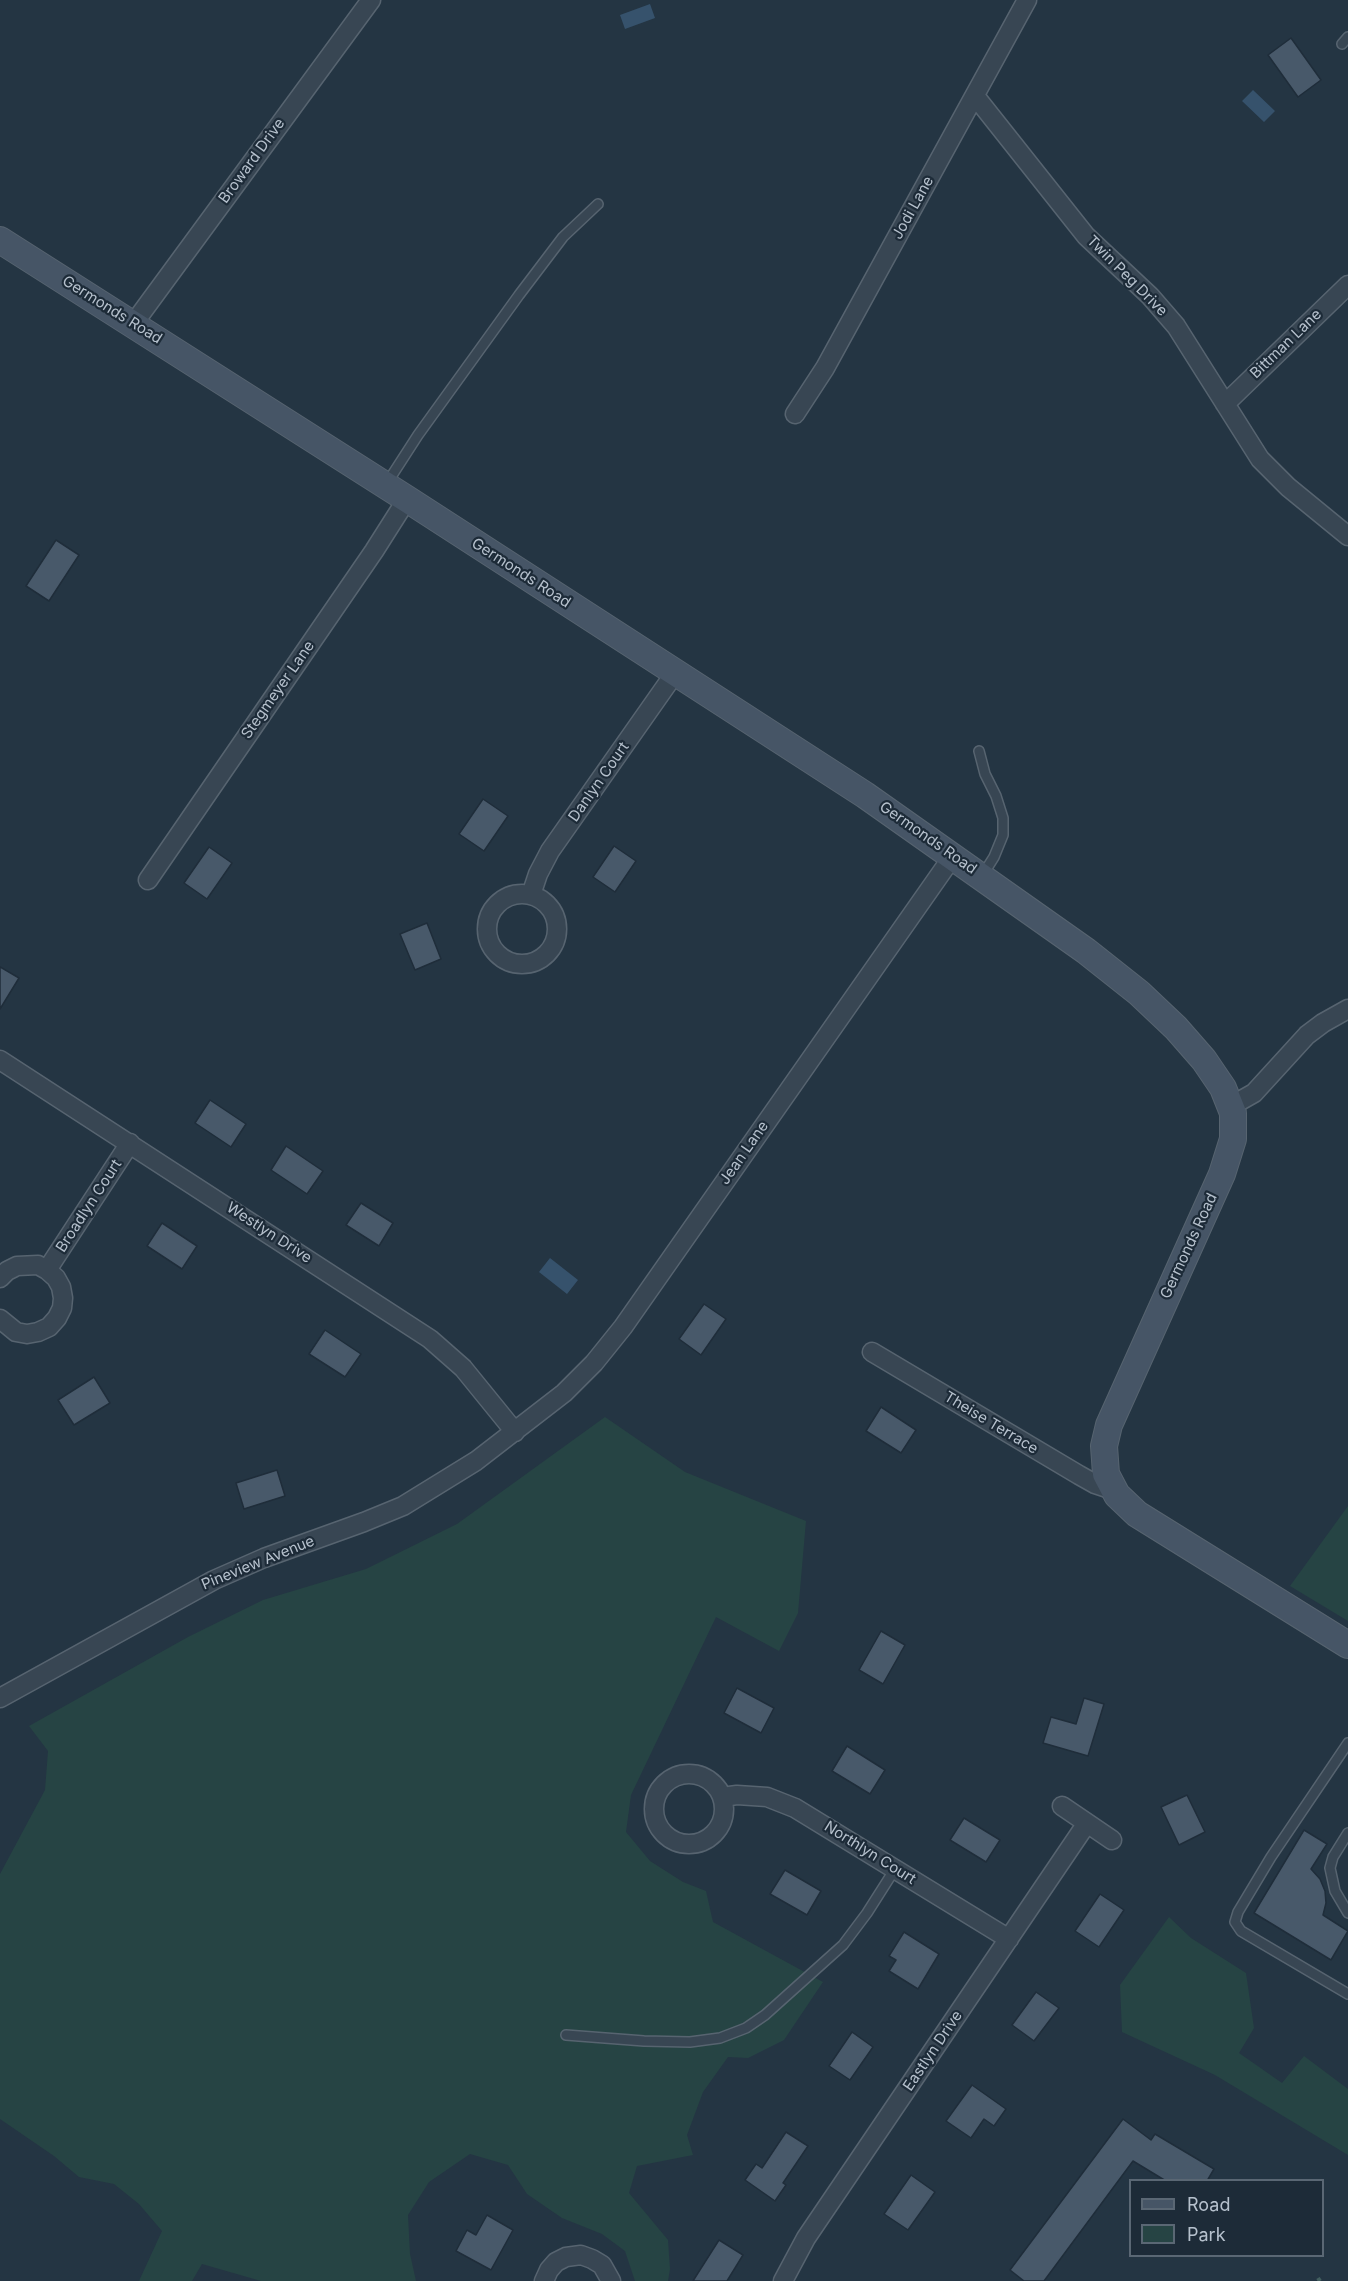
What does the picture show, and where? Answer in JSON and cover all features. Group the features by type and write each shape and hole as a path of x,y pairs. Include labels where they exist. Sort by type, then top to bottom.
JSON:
{"street":[{"name":"Broward Drive","path":"134,323 371,0"},
{"name":"Jodi Lane","path":"795,414 825,368 1027,0"},
{"name":"Twin Peg Drive","path":"975,96 1073,221 1150,296 1176,326 1254,451 1274,475 1348,536"},
{"name":"Germonds Road","path":"0,240 134,323 865,795 1111,969 1152,1005 1208,1066 1223,1088 1231,1106 1234,1131 1226,1164 1106,1433 1104,1464 1113,1490 1143,1519 1348,1645"},
{"name":"Bittman Lane","path":"1225,404 1348,285"},
{"name":"Stegmeyer Lane","path":"147,880 368,561 407,499"},
{"name":"Danlyn Court","path":"531,895 538,874 550,851 675,673"},
{"name":"Jean Lane","path":"515,1432 572,1386 609,1346 953,856"},
{"path":"1231,1106 1254,1093 1307,1035 1348,1009"},
{"name":"Westlyn Drive","path":"0,1060 430,1339 463,1368 515,1432"},
{"name":"Broadlyn Court","path":"47,1269 130,1143"},
{"path":"0,1278 11,1268 38,1265 47,1269 59,1283 63,1298 60,1313 54,1323 38,1332 27,1334 12,1329 0,1319"},
{"name":"Theise Terrace","path":"872,1352 1079,1475 1113,1490"},
{"name":"Pineview Avenue","path":"0,1698 214,1580 264,1558 403,1506 456,1474 515,1432"},
{"name":"Northlyn Court","path":"722,1797 752,1795 782,1802 813,1818 1009,1939"},
{"path":"1062,1806 1112,1840"},
{"name":"Eastlyn Drive","path":"783,2281 806,2238 1087,1823"},
{"path":"543,2281 556,2262 566,2257 581,2255 597,2261 605,2269 611,2281"}],"lane":[{"path":"386,485 440,405 563,237 597,204"},
{"path":"980,751 985,774 1004,818 1003,835 994,857 982,876"},
{"path":"1348,1743 1271,1857 1238,1912 1235,1922 1241,1931 1348,1994"},
{"path":"1348,1833 1333,1857 1330,1868 1335,1891 1348,1913"},
{"path":"566,2035 690,2042 720,2038 746,2028 773,2008 843,1945 895,1869"}],"green space":[{"path":"605,1417 685,1472 806,1521 798,1613 779,1651 716,1617 631,1795 626,1832 650,1861 683,1882 706,1891 713,1922 823,1982 784,2040 748,2058 728,2057 703,2092 687,2135 693,2155 637,2166 629,2193 668,2240 670,2269 668,2281 635,2281 625,2251 602,2234 562,2218 527,2194 508,2165 470,2154 429,2182 408,2215 410,2254 416,2281 261,2281 202,2264 192,2281 139,2281 162,2231 139,2204 114,2184 79,2177 54,2156 0,2119 0,1874 45,1790 48,1751 29,1726 188,1637 263,1600 366,1569 457,1524"},
{"path":"1348,1506 1348,1621 1290,1586"},
{"path":"1169,1917 1191,1938 1246,1973 1254,2028 1239,2053 1282,2083 1304,2056 1348,2089 1348,2155 1215,2075 1122,2032 1120,1985"}],"water":[{"path":"650,4 655,18 625,29 620,15"},
{"path":"1253,90 1275,111 1264,122 1242,101"},
{"path":"550,1258 578,1280 567,1294 539,1272"}],"building":[{"path":"1291,38 1321,80 1298,97 1268,55"},
{"path":"56,540 79,555 49,601 26,586"},
{"path":"483,799 508,816 484,851 459,834"},
{"path":"614,846 636,861 615,892 593,877"},
{"path":"209,847 232,863 207,899 184,883"},
{"path":"427,923 441,959 415,970 400,934"},
{"path":"0,967 19,978 0,1009"},
{"path":"210,1100 246,1124 231,1147 195,1123"},
{"path":"286,1146 323,1171 307,1194 271,1170"},
{"path":"361,1203 393,1223 379,1246 346,1225"},
{"path":"162,1223 197,1246 182,1269 147,1246"},
{"path":"704,1304 726,1319 701,1355 679,1339"},
{"path":"325,1330 361,1354 345,1377 309,1354"},
{"path":"94,1377 110,1403 74,1425 58,1400"},
{"path":"881,1407 916,1430 901,1453 866,1431"},
{"path":"277,1470 285,1496 244,1509 236,1483"},
{"path":"881,1631 905,1645 883,1684 859,1670"},
{"path":"737,1688 774,1708 761,1733 724,1713"},
{"path":"1084,1698 1104,1704 1088,1756 1043,1743 1051,1717 1076,1724"},
{"path":"847,1746 885,1770 870,1794 832,1771"},
{"path":"1187,1795 1205,1832 1179,1845 1161,1807"},
{"path":"964,1818 1000,1840 986,1862 950,1840"},
{"path":"1304,1830 1327,1844 1311,1869 1320,1879 1325,1891 1326,1903 1323,1915 1348,1931 1331,1960 1254,1913"},
{"path":"785,1870 821,1891 807,1915 770,1894"},
{"path":"1100,1894 1124,1910 1099,1947 1075,1931"},
{"path":"904,1932 939,1954 918,1989 889,1971 896,1960 889,1956"},
{"path":"1036,1992 1059,2008 1034,2041 1012,2025"},
{"path":"852,2032 873,2047 850,2080 829,2066"},
{"path":"972,2085 1006,2109 994,2126 984,2119 971,2138 946,2121"},
{"path":"1123,2119 1151,2140 1155,2134 1214,2169 1208,2179 1163,2179 1133,2161 1044,2281 1024,2281 1010,2270"},
{"path":"786,2132 808,2146 783,2183 786,2185 775,2201 745,2180 756,2164 762,2168"},
{"path":"911,2175 935,2192 908,2230 884,2214"},
{"path":"487,2215 513,2230 491,2270 456,2251 467,2230 476,2235"},
{"path":"719,2240 743,2255 727,2281 693,2281"}]}
